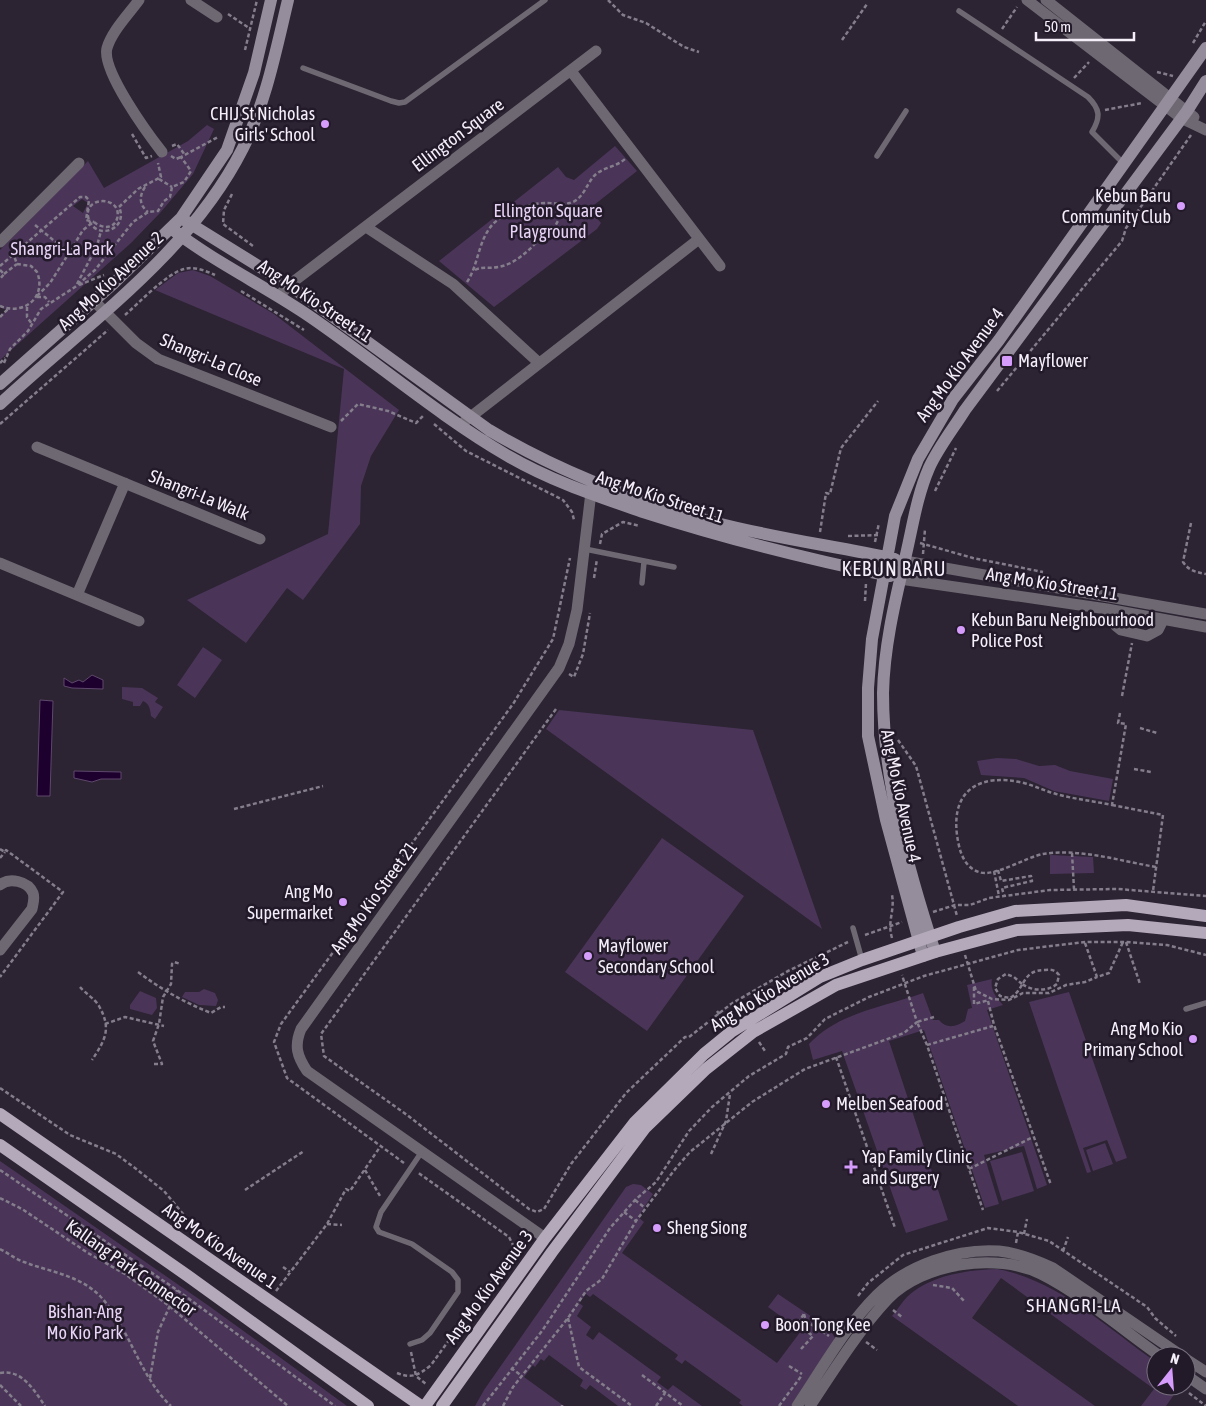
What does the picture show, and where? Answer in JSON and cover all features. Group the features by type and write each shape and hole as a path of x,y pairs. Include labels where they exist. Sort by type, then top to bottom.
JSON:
{"main road":[{"name":"Ang Mo Kio Avenue 2","path":"0,384 94,301 172,229 181,218 226,150 254,73 271,0"},
{"name":"Ang Mo Kio Avenue 2","path":"2,398 104,312 183,238 192,226 225,180 243,147 269,79 288,0"},
{"name":"Ang Mo Kio Avenue 4","path":"929,954 886,820 868,736 868,688 872,639 895,516 908,482 930,437 953,399 1004,333 1206,48"},
{"name":"Ang Mo Kio Avenue 4","path":"924,940 896,812 886,745 884,693 889,631 923,484 940,449 974,398 1184,115 1206,81"},
{"name":"Ang Mo Kio Street 11","path":"181,218 289,285 471,415 489,430 591,487 706,532 804,558 900,579"},
{"name":"Ang Mo Kio Street 11","path":"172,229 183,238 279,296 350,344 460,425 517,461 565,485 591,487 714,523 905,561"},
{"name":"Ang Mo Kio Avenue 3","path":"425,1406 545,1238 635,1122 704,1054 731,1032 820,978 862,960 1015,911 1126,905 1206,916"},
{"name":"Ang Mo Kio Avenue 3","path":"442,1406 552,1252 644,1128 706,1069 753,1032 836,985 929,954 1017,930 1061,926 1128,924 1206,933"},
{"name":"Ang Mo Kio Avenue 1","path":"0,1114 421,1406"},
{"path":"0,1145 180,1270 368,1406"}],"street":[{"path":"139,0 110,39 106,51 108,65 141,125 163,156"},
{"path":"191,0 216,17"},
{"path":"1046,0 1184,115 1206,129"},
{"path":"1022,3 1168,102"},
{"name":"Ellington Square","path":"279,296 289,285 596,51"},
{"path":"571,71 631,152 720,266"},
{"path":"0,242 79,163"},
{"path":"366,227 461,291 538,362"},
{"path":"460,425 538,362 699,239"},
{"name":"Shangri-La Close","path":"94,301 136,343 158,359 331,427"},
{"name":"Shangri-La Walk","path":"37,447 260,539"},
{"name":"Shangri-La Walk","path":"77,595 125,483"},
{"name":"Ang Mo Kio Street 21","path":"545,1238 421,1153 307,1071 297,1054 297,1039 307,1021 559,668 569,644 577,610 591,487"},
{"name":"Ang Mo Kio Street 11","path":"905,561 1206,614"},
{"path":"0,563 139,621"},
{"name":"Ang Mo Kio Street 11","path":"900,579 1107,609 1206,627"},
{"path":"1107,609 1116,626 1121,630 1147,636 1153,634 1163,620"},
{"path":"0,885 11,880 19,882 28,887 34,894 32,909 0,950"},
{"path":"797,1406 846,1333 876,1296 899,1277 915,1269 965,1252 1000,1252 1030,1258 1053,1268 1167,1346"},
{"path":"810,1406 855,1339 888,1299 911,1283 928,1275 968,1264 1005,1263 1040,1274 1146,1346"}],"lane":[{"path":"303,68 390,101 405,102 545,0"},
{"path":"959,11 1088,97 1099,111 1099,119 1092,132 1123,163"},
{"path":"877,156 906,111"},
{"path":"585,549 644,562 674,566"},
{"path":"642,583 644,562"},
{"path":"853,928 862,960"},
{"path":"1186,1009 1206,1003"},
{"path":"410,1344 422,1340 430,1333 458,1292 458,1280 452,1272 412,1244 379,1232 376,1227 381,1212 421,1153"}],"path":[{"path":"244,53 256,0"},
{"path":"608,0 623,15 646,23 684,47 699,52"},
{"path":"1000,31 1022,3"},
{"path":"842,40 867,4"},
{"path":"216,17 218,14 228,14 249,28"},
{"path":"1073,79 1091,60"},
{"path":"1102,110 1136,104"},
{"path":"215,145 222,130"},
{"path":"993,395 1122,241 1126,228 1192,132"},
{"path":"0,266 83,196 90,202 87,222 94,222 105,227 112,225 117,216 116,207 102,200 90,207 89,220 94,227 102,231 109,231 119,224 122,215 119,207 138,189 158,179 162,174 159,166 163,156 176,159 219,137"},
{"path":"461,291 460,282 466,283 475,270 479,249 495,222 525,208 546,202 558,204 577,200 584,194 596,175 620,164 631,152"},
{"path":"172,187 184,182 190,171 181,157"},
{"path":"158,179 172,187"},
{"path":"148,184 142,190 140,199 148,212"},
{"path":"75,287 106,260 133,222 148,212 155,212 160,209 164,201 170,197 172,187"},
{"path":"233,192 224,210 223,224 255,248"},
{"path":"475,270 482,267 498,268 514,261 547,232 553,230 559,219 558,204"},
{"path":"25,217 69,253"},
{"path":"0,306 8,309 18,309 27,306 50,283 83,230 94,222"},
{"path":"75,287 91,260 102,231"},
{"path":"14,256 17,264"},
{"path":"0,279 17,264 31,266 37,272 39,283 36,297"},
{"path":"0,424 156,288 183,269 202,270 223,279"},
{"path":"0,270 4,274"},
{"path":"0,363 32,324 41,309 49,302 75,287 107,274 101,280"},
{"path":"240,290 308,332"},
{"path":"36,297 44,297 49,302"},
{"path":"27,306 26,317 32,324"},
{"path":"0,317 8,309"},
{"path":"6,357 2,369 12,357"},
{"path":"820,532 826,493 830,494 841,448 878,401"},
{"path":"331,427 358,404 388,411 416,422 426,417 418,409"},
{"path":"433,424 466,451 563,500 572,512 575,524"},
{"path":"934,494 958,444"},
{"path":"594,581 602,534 623,522 649,528"},
{"path":"925,544 926,523"},
{"path":"1191,523 1184,562 1186,567 1194,572 1206,574"},
{"path":"813,531 827,533"},
{"path":"841,536 877,534"},
{"path":"542,658 553,639 571,553"},
{"path":"574,678 583,654 590,610"},
{"path":"1122,696 1134,633"},
{"path":"556,708 320,1034 324,1056 407,1116 529,1209 537,1212 544,1209 571,1164 626,1093 685,1037 689,1036 731,1004 788,971 856,938 888,926"},
{"path":"1112,805 1126,724 1118,723 1120,713"},
{"path":"1140,728 1157,733"},
{"path":"897,738 916,766 955,905 970,906 999,896 1074,889 1152,891 1206,896"},
{"path":"1134,769 1151,772"},
{"path":"1152,891 1156,867 1163,815 1058,794 1010,781 997,780 974,786 962,797 957,812 959,846 962,855 973,870 981,873 998,870 1042,854 1072,853 1156,867"},
{"path":"234,809 323,786"},
{"path":"0,849 5,852 6,850 63,892 0,978"},
{"path":"0,858 5,852"},
{"path":"1072,853 1074,889"},
{"path":"998,870 1001,882 1031,876 1032,881 1002,888 1004,896"},
{"path":"994,871 999,896"},
{"path":"1085,942 1097,977"},
{"path":"483,1406 542,1330 610,1228 635,1200 656,1182 689,1131 730,1092 760,1069 786,1054 788,1047 807,1038 825,1019 851,1005 904,982 1018,950 1085,942 1125,942 1167,945 1206,955"},
{"path":"968,965 976,991 992,999 1010,999 1024,993 1048,991 1109,973 1125,942"},
{"path":"1125,942 1140,984"},
{"path":"154,1064 162,1064 153,1040 159,1024 166,993 171,984 172,964 174,962 181,964"},
{"path":"1010,999 1000,996 997,992 996,983 999,978 1009,974 1022,984 1032,989 1048,991 1057,984 1059,975 1052,970 1028,974 1022,984 1015,995 1010,999"},
{"path":"138,972 166,993 211,1013 221,1007 225,1007"},
{"path":"904,982 983,1210"},
{"path":"974,984 972,1005 992,999"},
{"path":"80,987 88,997 99,1004 107,1031 105,1040 92,1060"},
{"path":"988,1001 994,1025 1050,1185"},
{"path":"503,1406 506,1398 586,1292 602,1279 636,1221 676,1168 726,1121 805,1068 904,1033 917,1022 934,1016"},
{"path":"105,1024 125,1017 164,1026"},
{"path":"927,1044 994,1025"},
{"path":"836,1057 895,1228"},
{"path":"0,1088 70,1135 116,1154 135,1168 164,1191 194,1230 206,1242"},
{"path":"711,1154 726,1121 730,1092"},
{"path":"969,1169 1033,1137"},
{"path":"275,1292 327,1224 346,1189 350,1192 380,1147"},
{"path":"245,1190 304,1151"},
{"path":"0,1170 176,1290 335,1406"},
{"path":"366,1170 380,1196"},
{"path":"392,1371 406,1376 416,1376 431,1365 512,1253 513,1245 509,1237 424,1176"},
{"name":"Kallang Park Connector","path":"0,1198 22,1209 88,1253 125,1274 168,1305 288,1406"},
{"path":"635,1200 646,1208"},
{"path":"624,1212 636,1221"},
{"path":"1024,1234 1027,1219"},
{"path":"327,1224 342,1225"},
{"path":"1063,1251 1068,1237"},
{"path":"0,1249 22,1262 83,1282 100,1296 150,1380 171,1406"},
{"path":"283,1267 290,1272"},
{"path":"934,1287 952,1288 964,1301"},
{"path":"268,1288 282,1297"},
{"path":"150,1380 158,1332 176,1290"},
{"path":"886,1316 898,1304"},
{"path":"892,1310 903,1318"},
{"path":"801,1349 813,1336 797,1324 804,1314 806,1321 829,1336 824,1344"},
{"path":"568,1318 579,1368 632,1406"},
{"path":"859,1346 869,1335"},
{"path":"864,1341 877,1350"},
{"path":"410,1344 416,1376"},
{"path":"790,1366 802,1374"},
{"path":"779,1406 807,1367"},
{"path":"512,1368 522,1377"},
{"path":"0,1373 15,1374 27,1381 45,1406"},
{"path":"642,1375 683,1406"},
{"path":"0,1385 21,1406"},
{"path":"656,1406 665,1393"},
{"path":"1193,1396 1206,1406"}],"green space":[{"name":"Shangri-La Park","path":"207,125 214,129 193,174 160,213 131,243 0,360 0,316 7,310 0,307 0,250 88,161 104,188 188,141","holes":["82,199 88,203 83,213 73,206"]},
{"name":"Ellington Square Playground","path":"615,146 637,171 589,209 601,223 597,229 494,307 439,261 558,167 566,177 574,180"},
{"path":"193,270 210,276 274,314 399,410 371,456 361,486 360,524 303,600 287,588 246,643 187,600 328,534 344,369 155,290 178,273"},
{"path":"203,647 222,660 195,698 177,685"},
{"path":"122,687 142,688 158,698 155,702 163,707 155,719 151,716 149,707 145,702 143,701 140,706 133,706 133,702 122,699"},
{"path":"559,710 753,730 822,929 546,729"},
{"path":"997,758 1016,759 1039,766 1055,765 1070,771 1113,779 1109,801 1054,791 1024,778 981,775 977,761"},
{"path":"662,838 744,896 647,1031 565,972"},
{"path":"1050,855 1093,857 1094,873 1050,874"},
{"path":"992,979 993,990 1003,1005 987,1010 1047,1185 1037,1189 1024,1146 984,1155 999,1204 985,1208 924,1030 889,1041 948,1220 906,1233 842,1051 813,1060 809,1044 820,1033 847,1018 923,993 933,1020 939,1020 948,1026 958,1025 965,1021 968,1009 972,1008 967,985"},
{"path":"204,989 215,993 218,1000 216,1006 199,1005 182,997 185,992 199,992"},
{"path":"140,991 156,998 157,1008 152,1015 130,1009 130,1005"},
{"path":"1069,992 1127,1158 1116,1162 1107,1140 1083,1148 1091,1172 1087,1173 1029,1002"},
{"path":"1105,1143 1113,1164 1093,1171 1086,1150"},
{"path":"1022,1152 1034,1191 1002,1201 990,1161"},
{"name":"Bishan-Ang Mo Kio Park","path":"0,1161 209,1306 347,1406 0,1406"},
{"path":"633,1184 641,1185 653,1194 638,1217 644,1222 622,1253 777,1363 801,1331 768,1307 778,1294 830,1329 835,1338 831,1347 791,1406 743,1406 739,1403 741,1400 685,1360 682,1364 675,1359 678,1355 593,1294 590,1297 586,1294 579,1303 583,1306 577,1316 591,1327 586,1335 593,1340 599,1332 661,1377 657,1382 668,1390 673,1385 702,1406 618,1406 590,1385 586,1390 580,1386 583,1380 549,1355 544,1361 541,1359 535,1367 533,1365 524,1377 564,1406 475,1406 484,1390 626,1187"},
{"path":"997,1269 1019,1275 1041,1283 1081,1306 1146,1354 1146,1383 1001,1278 972,1318 1095,1406 1018,1406 892,1316 907,1297 927,1283 950,1275"},
{"path":"1149,1396 1173,1396 1166,1406 1141,1406"}],"shaded area":[{"path":"92,675 103,680 103,689 64,686 64,678 72,683 79,680 83,682"},
{"path":"40,700 53,701 50,796 37,796"},
{"path":"74,771 121,772 121,779 101,779 92,782 74,778"}],"place":[{"name":"CHIJ St Nicholas Girls' School","path":"325,124"},
{"name":"Kebun Baru Community Club","path":"1181,206"},
{"name":"Mayflower","path":"1007,361"},
{"name":"Kebun Baru Neighbourhood Police Post","path":"961,630"},
{"name":"Ang Mo Supermarket","path":"343,902"},
{"name":"Mayflower Secondary School","path":"588,956"},
{"name":"Ang Mo Kio Primary School","path":"1193,1039"},
{"name":"Melben Seafood","path":"826,1104"},
{"name":"Yap Family Clinic and Surgery","path":"851,1167"},
{"name":"Sheng Siong","path":"657,1228"},
{"name":"Boon Tong Kee","path":"765,1325"}],"district":[{"name":"KEBUN BARU","path":"894,569"},
{"name":"SHANGRI-LA","path":"1074,1305"}]}
